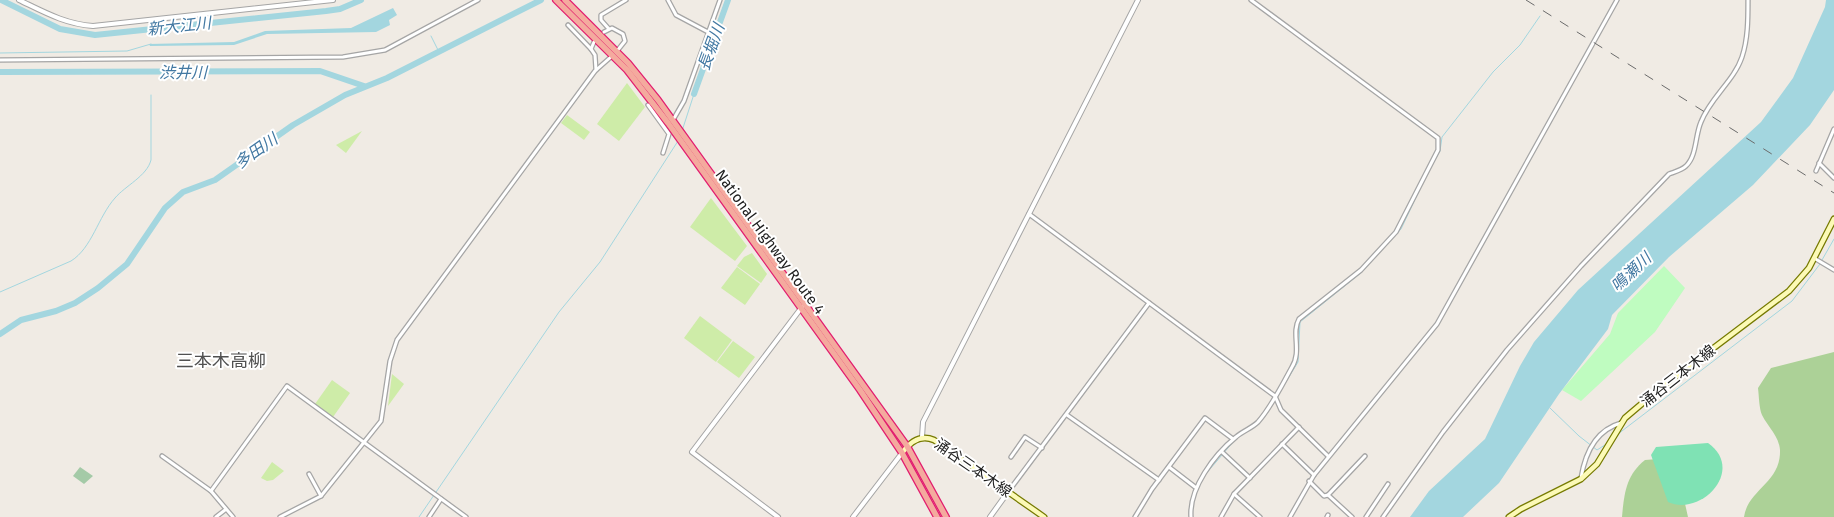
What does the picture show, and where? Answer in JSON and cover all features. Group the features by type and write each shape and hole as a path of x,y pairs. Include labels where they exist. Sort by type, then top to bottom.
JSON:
{"highway":[{"name":"National Highway Route 4","path":"556,0 571,10 638,74 671,124 907,446 946,517"},
{"name":"National Highway Route 4","path":"565,0 571,10"},
{"name":"National Highway Route 4","path":"804,306 902,453 937,517"}],"main road":[{"name":"涌谷三本木線","path":"1509,517 1520,509 1581,479 1597,464 1621,423 1658,390 1789,291 1809,268 1834,219"},
{"name":"涌谷三本木線","path":"902,453 907,446 922,437 938,442 1044,517"}],"street":[{"path":"19,0 56,18 74,24 93,26 333,0"},
{"path":"464,6 472,0"},
{"path":"0,60 343,57 385,50 478,0"},
{"path":"609,29 601,20 601,15 626,0"},
{"path":"668,0 678,16 708,32"},
{"path":"663,153 670,137 671,124 684,101 720,0"},
{"path":"922,437 924,422 1138,0"},
{"path":"1191,517 1195,487 1233,439 1257,423 1275,396 1296,358 1297,322 1361,270 1398,230 1438,150 1438,138 1251,0"},
{"path":"1290,517 1309,481 1328,456 1437,324 1618,0"},
{"path":"1383,517 1479,385 1537,315 1669,174 1686,166 1693,152 1700,123 1710,103 1734,72 1741,59 1746,38 1748,0"},
{"path":"568,25 591,49 596,60 595,71"},
{"path":"280,517 321,496 383,418 390,361 397,340 595,71 623,46 625,37 619,30 609,29 604,32"},
{"path":"591,49 594,42"},
{"path":"648,105 671,124"},
{"path":"1816,171 1834,129"},
{"path":"1819,163 1834,178"},
{"path":"1029,214 1275,396 1281,410 1328,456"},
{"path":"1814,258 1834,270"},
{"path":"990,517 1149,303"},
{"path":"778,517 692,452 804,306"},
{"path":"210,491 288,386 466,517"},
{"path":"1067,415 1159,480"},
{"path":"1135,517 1159,480 1205,418 1233,439"},
{"path":"1581,479 1584,459 1595,443 1609,426 1621,423"},
{"path":"1221,517 1234,494 1299,427"},
{"path":"1011,457 1025,437 1042,448"},
{"path":"1282,444 1314,475"},
{"path":"1223,452 1250,478"},
{"path":"853,517 902,453"},
{"path":"162,456 210,491 233,517"},
{"path":"1328,495 1365,456"},
{"path":"1169,467 1195,487"},
{"path":"309,474 321,496"},
{"path":"1309,481 1324,496 1328,495 1352,517"},
{"path":"1366,517 1388,484"},
{"path":"1234,494 1260,517"},
{"path":"429,517 440,497"},
{"path":"216,517 225,510"}],"green space":[{"path":"627,83 645,107 619,141 597,124"},
{"path":"567,115 590,132 584,140 561,123"},
{"path":"362,131 346,153 336,145"},
{"path":"711,198 747,246 735,261 690,227"},
{"path":"752,253 767,274 761,283 737,266 744,257"},
{"path":"1664,266 1685,288 1655,332 1581,401 1562,390 1610,334 1618,313"},
{"path":"737,267 760,284 745,305 721,288"},
{"path":"700,316 732,340 716,362 684,338"},
{"path":"733,341 755,357 739,378 717,362"},
{"path":"1834,352 1834,517 1744,517 1751,499 1770,478 1779,461 1779,445 1762,415 1758,388 1771,368"},
{"path":"392,374 404,384 388,406"},
{"path":"332,380 350,393 333,417 315,404"},
{"path":"1708,443 1719,454 1722,466 1721,477 1715,488 1705,497 1694,503 1681,505 1668,502 1651,455 1656,447"},
{"path":"1658,459 1683,495 1688,517 1622,517 1625,493 1634,472 1645,460"},
{"path":"272,462 284,471 273,480 267,481 261,478"},
{"path":"80,467 93,476 84,484 73,476"}],"water":[{"name":"鳴瀬川","path":"1826,0 1834,0 1834,90 1810,125 1753,185 1669,257 1612,315 1608,329 1559,394 1499,483 1463,517 1410,517 1429,491 1485,439 1520,366 1534,342 1578,290 1761,122 1793,78 1825,7"},
{"path":"393,8 397,15 389,20 390,25 376,32 267,34 234,45 150,46 149,44 234,42 265,31 351,28"}],"waterway":[{"name":"新大江川","path":"1,0 60,29 95,35 326,11 340,9 361,0"},
{"name":"多田川","path":"0,334 21,320 56,311 75,303 98,288 127,264 165,208 183,192 215,180 293,125 345,95 387,78 541,0"},
{"name":"長堀川","path":"694,94 728,0"},
{"path":"1432,165 1440,151 1442,137 1493,72 1520,45 1540,16"},
{"path":"431,36 439,52"},
{"path":"0,53 127,51 151,44"},
{"name":"渋井川","path":"0,72 320,71 364,86"},
{"path":"682,131 694,94"},
{"path":"0,292 71,261 90,240 115,198 149,166 151,160 151,95"},
{"path":"419,517 559,312 600,262 678,141"},
{"path":"1388,243 1401,229 1419,191"},
{"path":"1822,260 1834,239"},
{"path":"1281,390 1298,362 1300,322 1362,272 1382,249"},
{"path":"1618,434 1792,301 1820,264"},
{"path":"1550,408 1579,436 1597,450 1608,443"},
{"path":"1241,435 1255,427 1266,414"},
{"path":"1204,476 1234,441"}],"railway":[{"path":"1526,0 1834,193"}],"district":[{"name":"三本木高柳","path":"221,361"}]}
